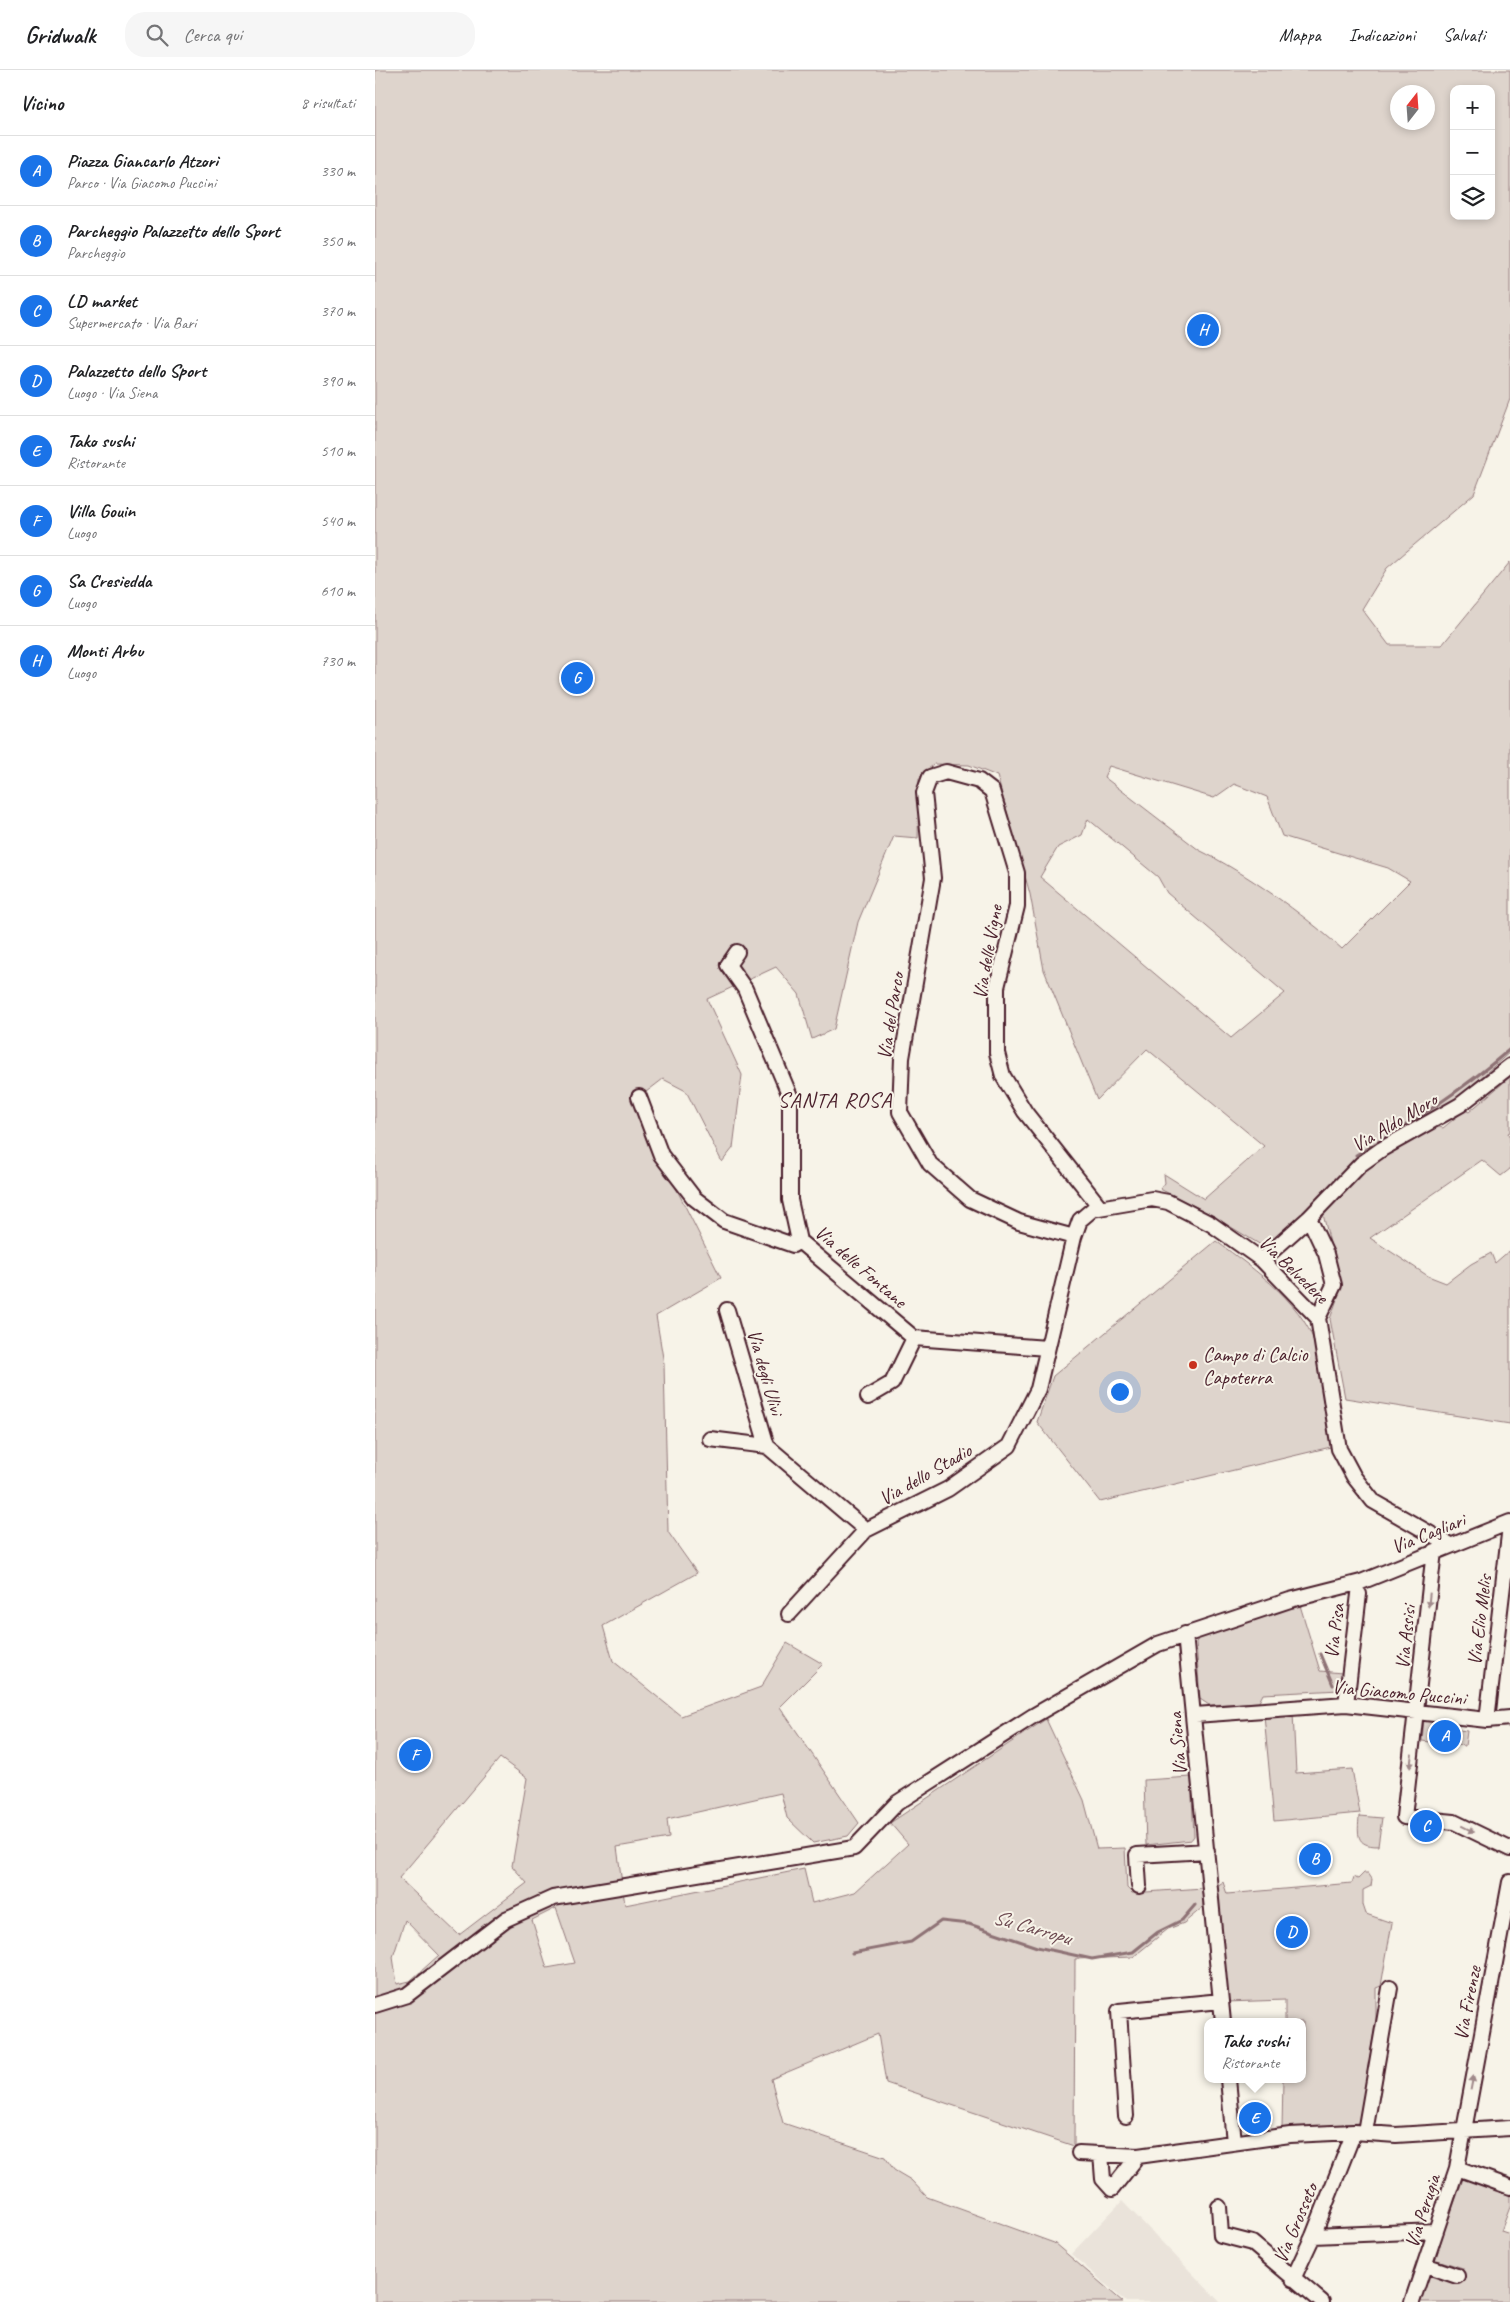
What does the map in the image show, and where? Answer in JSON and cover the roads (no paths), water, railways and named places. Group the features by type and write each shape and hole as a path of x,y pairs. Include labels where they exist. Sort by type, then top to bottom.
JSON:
{"street":[{"name":"Via delle Vigne","path":"924,793 930,777 946,772 979,781 992,791 1017,873 1017,906 997,987 997,1053 1003,1076 1025,1112 1101,1207"},
{"name":"Via del Parco","path":"924,793 933,878 902,1058 900,1112 930,1164 970,1199 1019,1222 1074,1237"},
{"name":"Via delle Fontane","path":"737,952 728,965 745,989 790,1096 790,1200 799,1241 914,1338"},
{"name":"Via Aldo Moro","path":"1262,1260 1309,1218 1361,1164 1382,1149 1460,1105 1510,1066"},
{"path":"639,1097 661,1155 694,1198 724,1221 793,1245 799,1241"},
{"name":"Via Belvedere","path":"1047,1348 1074,1237 1080,1220 1086,1214 1101,1207 1152,1199 1168,1202 1211,1224 1262,1260 1318,1318 1339,1449 1354,1477 1373,1500 1450,1544"},
{"path":"1309,1218 1326,1254 1334,1285 1318,1318"},
{"name":"Via degli Ulivi","path":"727,1310 767,1446 865,1530"},
{"path":"868,1397 893,1383 914,1338 1047,1348"},
{"name":"Via dello Stadio","path":"789,1614 865,1530 948,1489 1009,1446 1038,1389 1047,1348"},
{"name":"Via degli Ulivi","path":"710,1439 767,1446"},
{"name":"Via Cagliari","path":"375,2004 407,1995 506,1919 553,1898 853,1848 897,1804 1033,1716 1158,1644 1290,1600 1360,1588 1450,1544 1510,1524"},
{"name":"Via Elio Melis","path":"1487,1720 1510,1524"},
{"name":"Via Assisi","path":"1434,1551 1404,1817 1454,1822 1510,1849"},
{"name":"Via Pisa","path":"1346,1704 1360,1588"},
{"name":"Via Siena","path":"1185,1634 1195,1715 1223,2018"},
{"name":"Via Giacomo Puccini","path":"1195,1715 1346,1704 1487,1720 1510,1718"},
{"path":"1139,1886 1137,1855 1207,1851"},
{"name":"Via Firenze","path":"1463,2131 1510,1882"},
{"name":"Via Grosseto","path":"1219,2207 1221,2235 1252,2242 1293,2279 1359,2132 1390,1988"},
{"path":"1126,2116 1119,2011 1221,2001"},
{"path":"1228,2083 1234,2142"},
{"path":"1079,2153 1138,2156 1290,2135 1359,2132 1396,2135 1510,2128"},
{"name":"Via Perugia","path":"1412,2302 1457,2168 1463,2131"},
{"path":"1101,2154 1103,2179 1112,2189 1138,2156"},
{"path":"1457,2168 1510,2188"},
{"path":"1313,2236 1437,2231"},
{"path":"1425,2265 1457,2276"},
{"path":"1293,2279 1322,2302"}],"waterway":[{"path":"1356,1155 1436,1106 1510,1049"},
{"path":"1320,1654 1333,1685"},
{"name":"Su Carropu","path":"852,1953 911,1942 941,1921 969,1924 1037,1947 1092,1959 1133,1952 1158,1932 1182,1920 1195,1905"}],"place":[{"name":"Monti Arbu","path":"1203,330"},
{"name":"Sa Cresiedda","path":"577,678"},
{"name":"Campo di Calcio Capoterra","path":"1193,1365"},
{"name":"Piazza Giancarlo Atzori","path":"1445,1736"},
{"name":"Villa Gouin","path":"415,1755"},
{"name":"LD market","path":"1426,1826"},
{"name":"Parcheggio Palazzetto dello Sport","path":"1315,1859"},
{"name":"Palazzetto dello Sport","path":"1292,1932"},
{"name":"Tako sushi","path":"1255,2118"}],"district":[{"name":"SANTA ROSA","path":"835,1099"}]}
